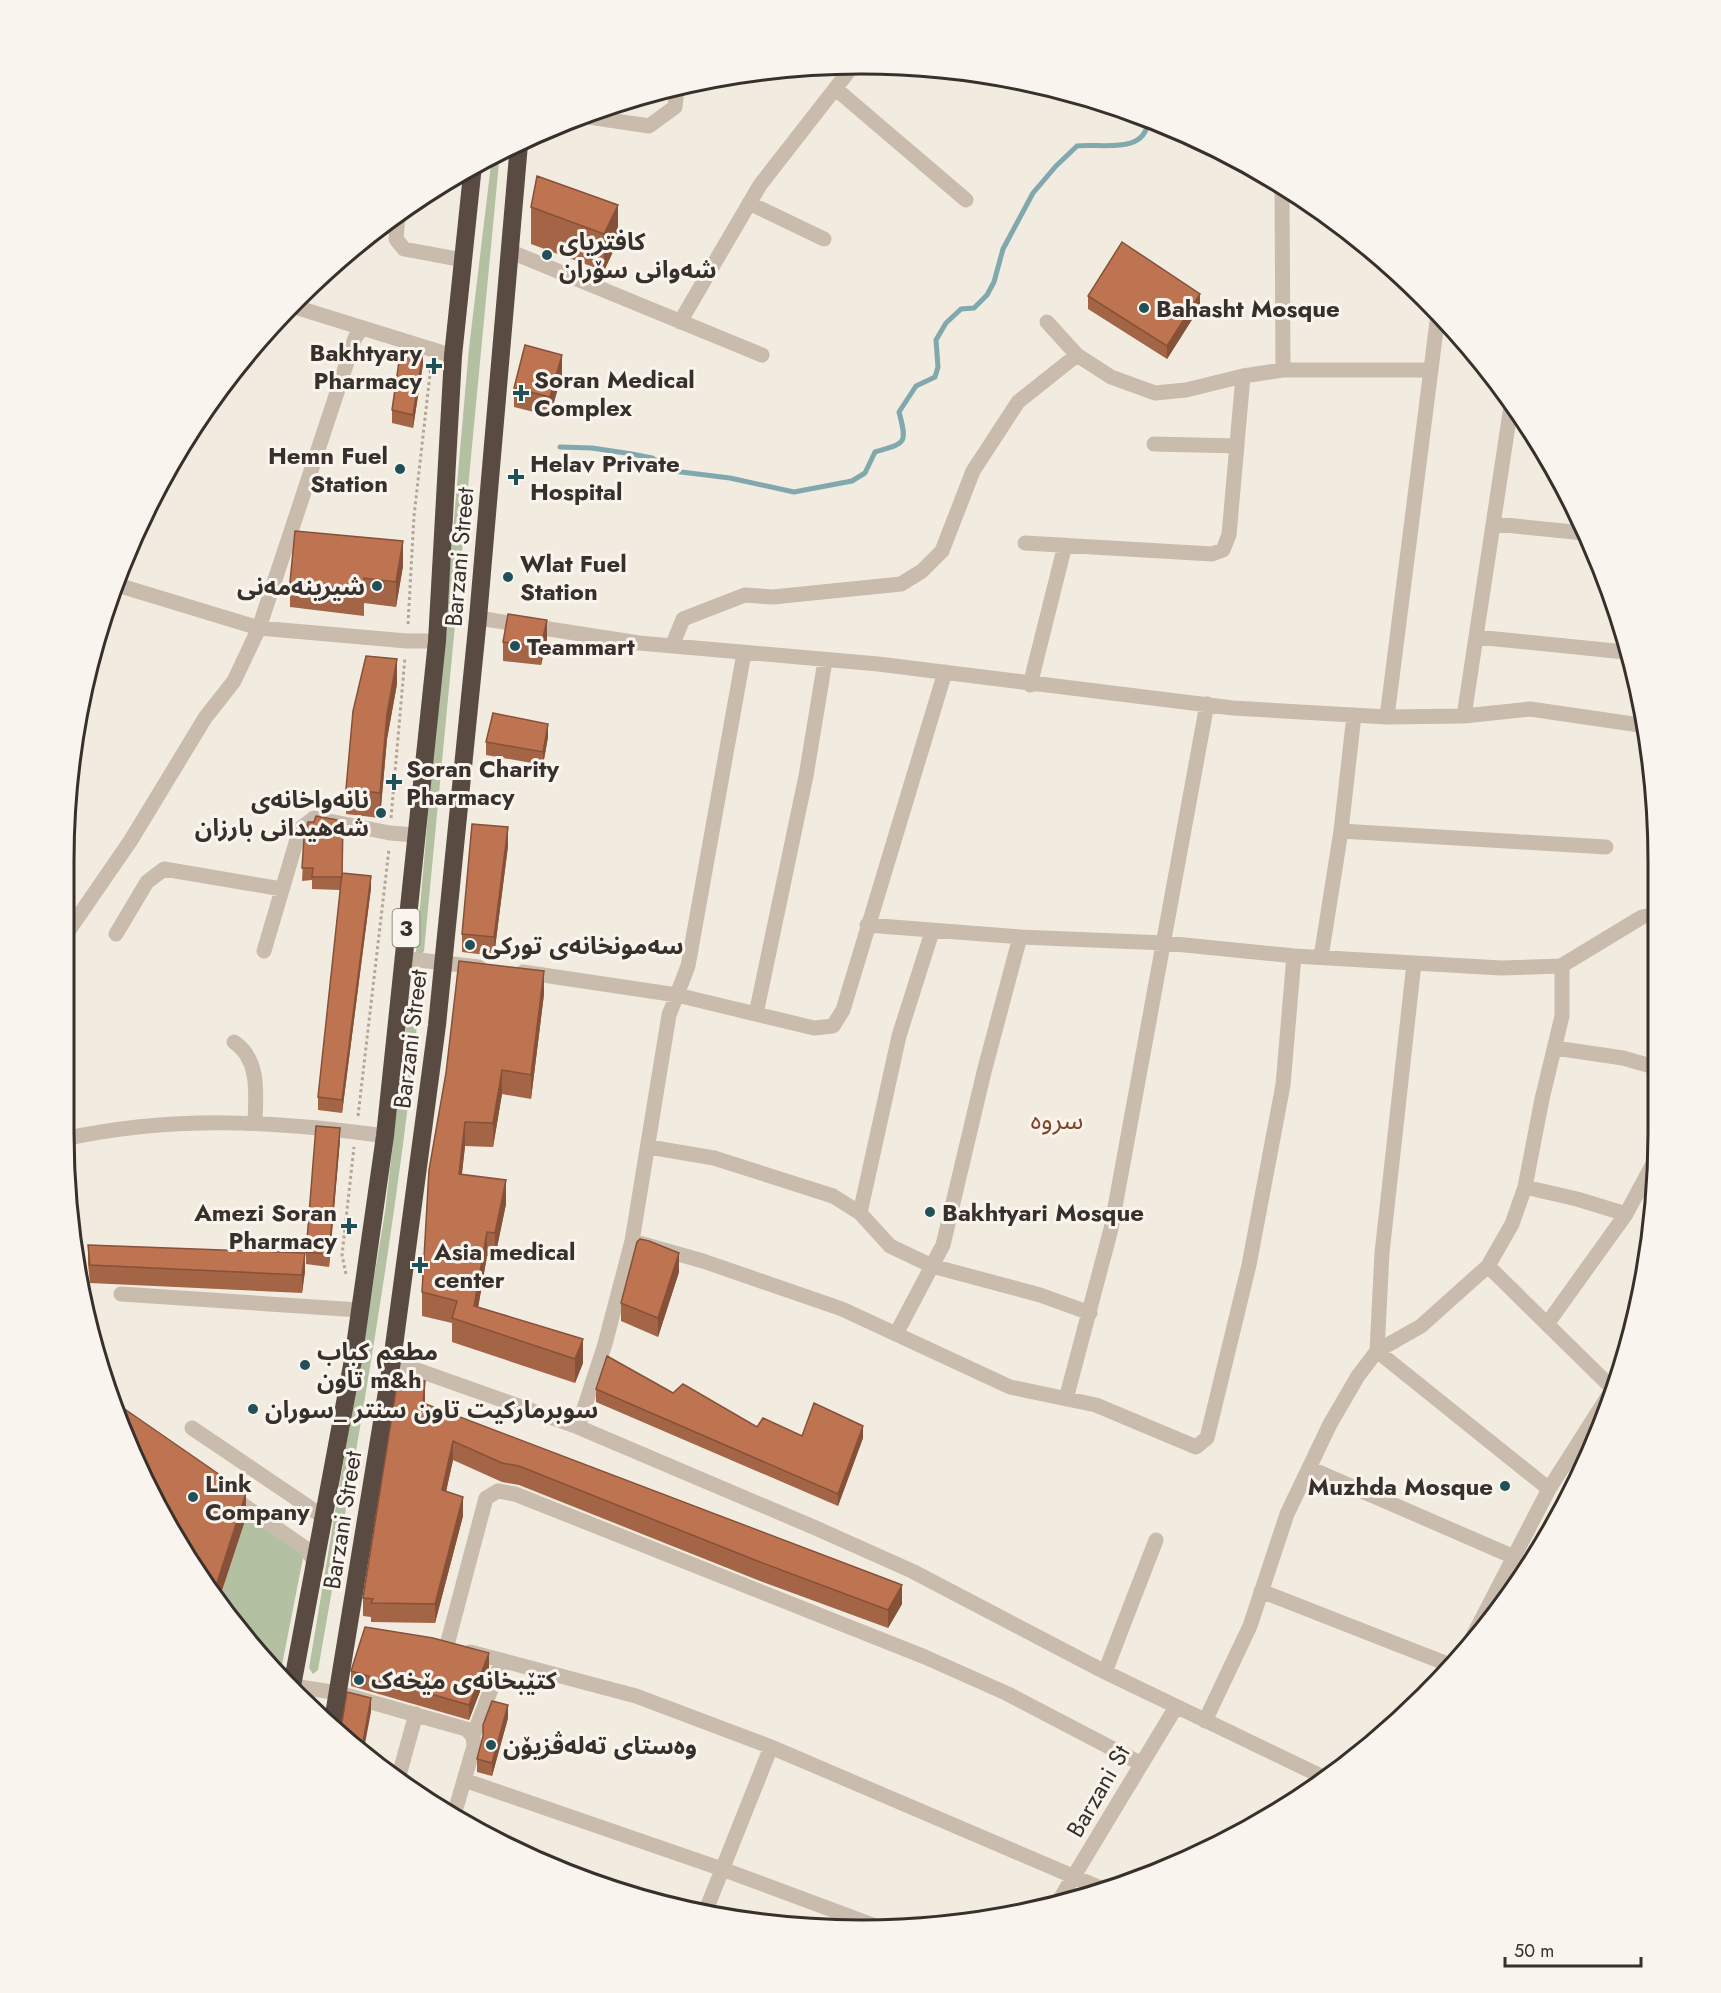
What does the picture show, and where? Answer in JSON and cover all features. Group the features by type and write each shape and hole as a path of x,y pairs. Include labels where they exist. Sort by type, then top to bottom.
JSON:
{"highway":[{"name":"Barzani Street","path":"334,1717 392,1361 444,963 478,618 518,152"},
{"name":"Barzani Street","path":"294,1678 325,1518 386,1136 402,958 437,641 453,356 472,176"}],"street":[{"path":"680,322 749,203 847,74"},
{"path":"836,89 966,200"},
{"path":"599,118 649,126 675,107 676,96"},
{"path":"1282,196 1282,370"},
{"path":"749,203 824,239"},
{"path":"397,224 396,239 404,249 463,260"},
{"path":"509,251 762,355"},
{"path":"300,308 453,356"},
{"path":"1047,322 1077,355 1111,376 1155,393 1186,390 1243,376 1282,370 1429,370"},
{"path":"1387,717 1436,325"},
{"path":"74,923 130,840 205,718 234,681 259,628 348,360 362,328"},
{"path":"672,646 683,619 727,600 745,595 773,597 901,584 922,571 942,551 973,471 1018,402 1077,355"},
{"path":"1025,543 1212,554 1223,550 1229,535 1243,376"},
{"path":"1464,716 1513,420"},
{"path":"1154,444 1237,446"},
{"path":"1495,524 1575,532"},
{"path":"1030,685 1065,545"},
{"path":"123,587 259,628 406,641 437,641"},
{"path":"478,618 672,646 945,672 1030,685 1207,704 1387,717 1464,716 1530,709 1635,724"},
{"path":"1476,638 1619,651"},
{"path":"578,1427 605,1344 632,1241 650,1147 669,1015 688,966 744,654"},
{"path":"756,1014 806,776 825,661"},
{"path":"402,958 502,969 676,995 814,1028 832,1026 843,1010 945,672"},
{"path":"1066,1399 1111,1229 1166,943 1207,704"},
{"path":"1321,957 1341,831 1354,715"},
{"path":"264,951 300,829 314,818 390,833 416,835"},
{"path":"1341,831 1606,847"},
{"path":"116,934 147,882 164,869 282,889"},
{"path":"867,925 932,932 1166,943 1294,956 1501,968 1562,965 1642,917 1648,916"},
{"path":"860,1213 899,1036 932,932"},
{"path":"896,1334 943,1245 984,1072 1020,937"},
{"path":"632,1241 703,1261 842,1309 1010,1387 1096,1405 1196,1447 1207,1438 1249,1265 1283,1085 1294,956"},
{"path":"1377,1351 1382,1252 1414,963"},
{"path":"1205,1721 1250,1626 1287,1514 1347,1396 1377,1351 1421,1326 1488,1266 1512,1224 1525,1188 1537,1120 1562,1016 1562,965"},
{"path":"234,1042 244,1049 254,1070 255,1122"},
{"path":"1555,1048 1648,1065"},
{"path":"74,1136 158,1123 255,1122 386,1136"},
{"path":"650,1147 714,1158 833,1196 860,1213 890,1246 932,1266 1040,1295 1090,1313"},
{"path":"1547,1324 1626,1214 1646,1176"},
{"path":"1525,1188 1577,1199 1626,1214"},
{"path":"1488,1266 1606,1383"},
{"path":"121,1294 359,1310"},
{"path":"1377,1351 1549,1489"},
{"path":"392,1361 578,1427 912,1571 1105,1672 1316,1774"},
{"path":"1487,1610 1549,1489 1595,1415"},
{"path":"192,1428 325,1518"},
{"path":"1570,1453 1577,1456"},
{"path":"1309,1468 1514,1557"},
{"path":"221,1488 305,1548 316,1565"},
{"path":"1093,1884 771,1747 636,1696 502,1662 442,1644 486,1498 498,1491 515,1494 926,1657 1008,1694 1140,1763"},
{"path":"1105,1672 1156,1540"},
{"path":"1261,1591 1442,1662"},
{"path":"349,1630 368,1633"},
{"path":"456,1807 474,1746 473,1736 502,1662"},
{"path":"303,1688 339,1693 416,1714 466,1729 473,1736"},
{"name":"Barzani St","path":"1064,1893 1140,1763 1176,1707"},
{"path":"400,1771 416,1714"},
{"path":"708,1904 771,1747"},
{"path":"464,1780 722,1869 859,1920"}],"path":[{"path":"346,1277 342,1255 390,833 414,516 434,351"}],"green space":[{"path":"499,162 424,951 421,956 416,952 469,348 491,166"},
{"path":"416,991 420,996 411,1081 388,1250 362,1418 318,1670 313,1674 309,1668 385,1212 410,995"},
{"path":"249,1509 305,1548 282,1665 236,1612 222,1592"}],"building":[{"path":"537,176 618,205 604,234 531,207"},
{"name":"Bahasht Mosque","path":"1122,242 1200,294 1167,346 1088,296"},
{"path":"525,345 562,355 550,397 514,388"},
{"path":"401,348 423,352 413,415 392,410"},
{"path":"295,531 403,541 396,582 364,578 364,591 290,582"},
{"path":"508,614 547,620 541,646 503,642"},
{"path":"366,656 397,659 387,714 380,793 346,789 353,711"},
{"path":"493,713 548,724 543,752 486,742"},
{"path":"316,816 343,821 342,877 312,877 313,868 302,868 304,838 308,822 314,822"},
{"path":"472,824 508,827 494,937 462,934"},
{"path":"342,873 371,876 342,1100 318,1097"},
{"path":"459,961 544,971 531,1075 502,1070 493,1123 465,1122 459,1174 506,1180 495,1233 487,1232 474,1306 583,1339 575,1359 452,1318 457,1301 422,1292 429,1170 446,1073"},
{"path":"316,1126 340,1128 329,1254 306,1252"},
{"path":"640,1239 679,1253 658,1318 621,1303 637,1242"},
{"path":"88,1245 305,1253 302,1275 90,1265"},
{"path":"607,1356 673,1393 683,1384 757,1427 763,1418 802,1436 814,1403 863,1426 838,1494 596,1389"},
{"path":"398,1378 425,1381 423,1403 902,1585 888,1610 760,1562 519,1466 502,1463 453,1441 442,1490 463,1497 435,1604 371,1603 373,1599 363,1598"},
{"name":"Link Company","path":"124,1408 246,1493 216,1585 179,1526 155,1481"},
{"path":"365,1627 433,1638 489,1653 469,1705 351,1671"},
{"path":"347,1692 371,1698 363,1742 342,1724"},
{"name":"وەستای تەلەڤزیۆن","path":"492,1701 508,1705 492,1763 477,1759 483,1736 483,1725"}],"waterway":[{"path":"560,447 592,448 632,454 652,458 673,471 730,478 794,492 852,481 865,473 875,452 893,447 902,441 903,431 899,412 916,386 935,377 938,367 936,340 946,323 961,309 974,308 987,295 994,282 1003,249 1033,193 1077,146 1131,143 1139,139 1146,127"}],"place":[{"name":"کافتریای شەوانی سۆران","path":"547,255"},
{"name":"Bahasht Mosque","path":"1144,308"},
{"name":"Bakhtyary Pharmacy","path":"434,366"},
{"name":"Soran Medical Complex","path":"521,393"},
{"name":"Hemn Fuel Station","path":"400,469"},
{"name":"Helav Private Hospital","path":"516,477"},
{"name":"Wlat Fuel Station","path":"508,577"},
{"name":"شیرینەمەنی","path":"377,586"},
{"name":"Teammart","path":"515,646"},
{"name":"Soran Charity Pharmacy","path":"394,782"},
{"name":"نانەواخانەی شەهیدانی بارزان","path":"381,813"},
{"name":"سەمونخانەی تورکی","path":"470,945"},
{"name":"Bakhtyari Mosque","path":"930,1212"},
{"name":"Amezi Soran Pharmacy","path":"349,1226"},
{"name":"Asia medical center","path":"420,1265"},
{"name":"مطعم كباب تاون m&h","path":"305,1365"},
{"name":"سوبرماركيت تاون سنتر _سوران","path":"253,1409"},
{"name":"Muzhda Mosque","path":"1505,1486"},
{"name":"Link Company","path":"193,1497"},
{"name":"کتێبخانەی مێخەک","path":"359,1680"},
{"name":"وەستای تەلەڤزیۆن","path":"491,1745"}],"district":[{"name":"سروە","path":"1057,1120"}]}
